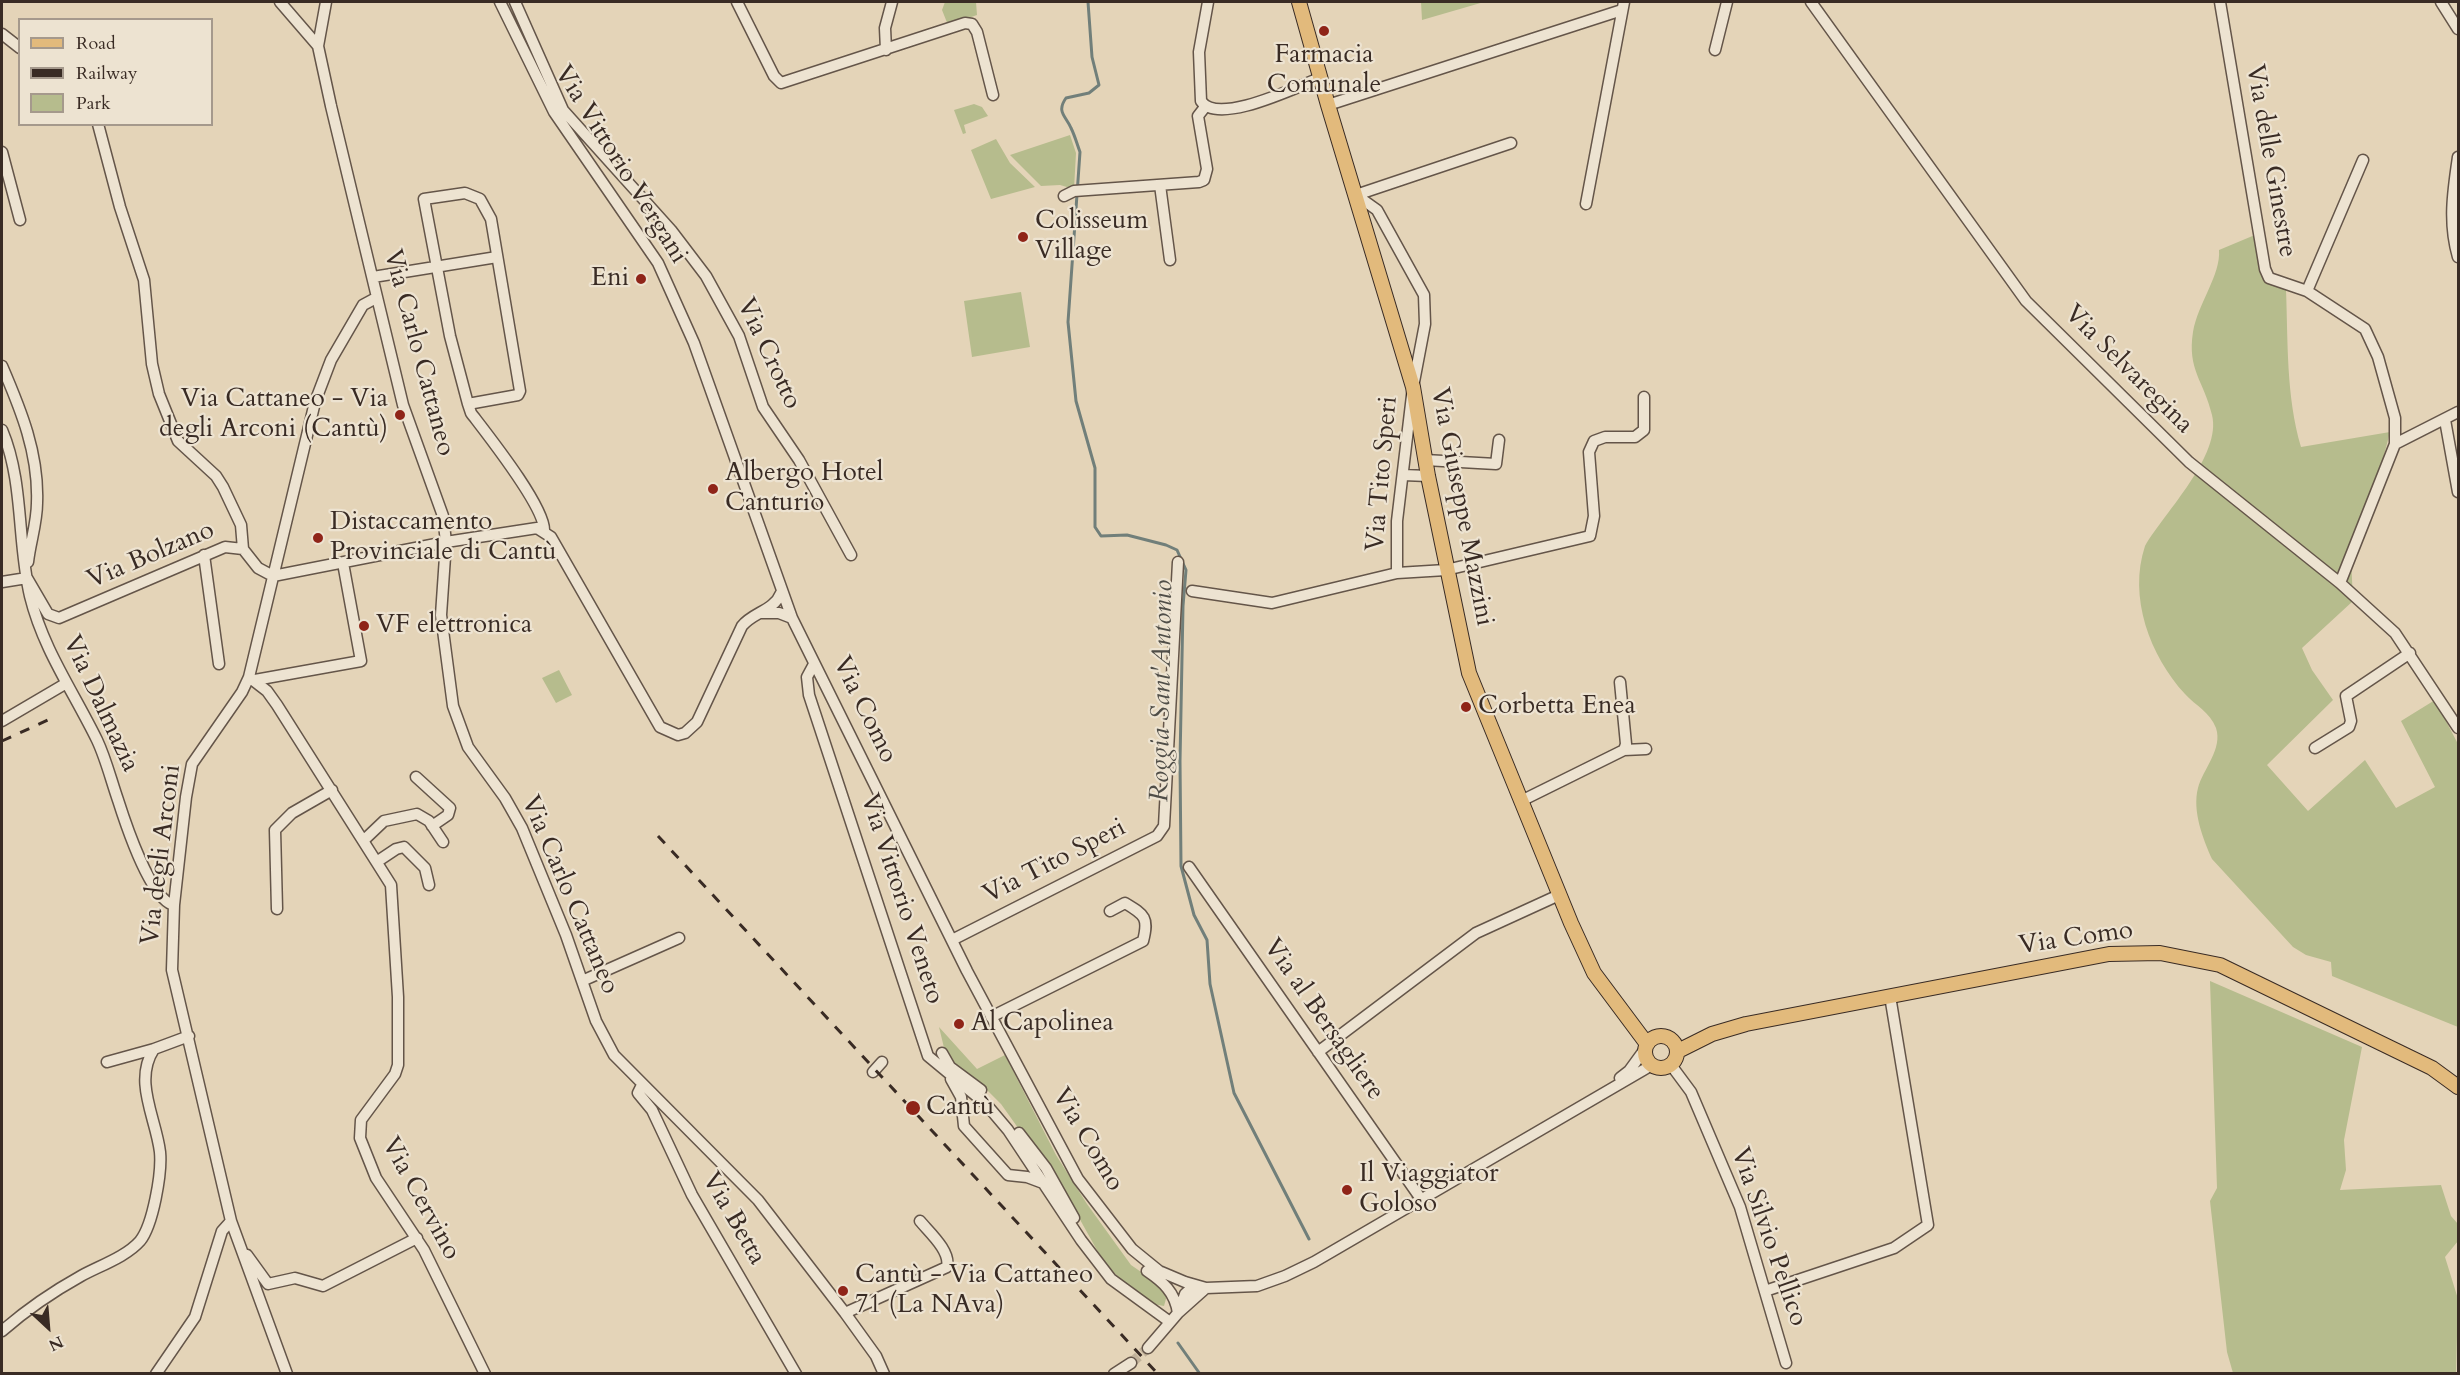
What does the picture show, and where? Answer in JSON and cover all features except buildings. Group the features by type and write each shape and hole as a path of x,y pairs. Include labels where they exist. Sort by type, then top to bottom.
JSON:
{"main road":[{"name":"Via Giuseppe Mazzini","path":"1299,2 1413,387 1446,570 1469,673 1559,895 1594,973 1616,1006 1655,1042"},
{"name":"Via Como","path":"1655,1042 1712,1034 1783,1016 2109,954 2135,952 2185,956 2241,973 2432,1068 2458,1087"},
{"name":"Via Como","path":"1677,1051 1712,1034"},
{"path":"1655,1042 1675,1043 1677,1051 1671,1065 1665,1068 1652,1065 1646,1057 1655,1042"}],"street":[{"path":"280,2 318,46"},
{"name":"Via Carlo Cattaneo","path":"326,2 318,46 376,298 408,422 443,516 446,543 441,615 453,706 468,747 505,798 522,828 604,1037 622,1064 642,1086 758,1200 845,1313 876,1356 884,1374"},
{"name":"Via Vittorio Vergani","path":"500,2 554,112 658,263 694,343 781,593"},
{"name":"Via Crotto","path":"515,2 563,110 671,230 706,276 739,336 763,407 799,460 851,555"},
{"path":"737,2 774,76 781,83 965,23 972,24 980,39 993,95"},
{"path":"886,50 885,28 892,2"},
{"path":"1208,2 1199,52 1200,101 1205,107 1213,110 1246,106 1320,78"},
{"path":"1715,50 1727,2"},
{"name":"Via Selvaregina","path":"1811,2 2025,301 2189,462 2340,583 2395,633 2458,728"},
{"name":"Via delle Ginestre","path":"2220,2 2265,269 2269,278 2307,291 2365,329 2372,340 2395,418 2395,444 2340,583"},
{"path":"2440,2 2458,28"},
{"path":"1328,105 1623,6 1586,204"},
{"path":"2,34 18,46"},
{"path":"1064,196 1079,191 1204,180 1207,169 1198,116 1205,107"},
{"path":"99,126 120,207 144,280 152,364 159,393 178,441 216,476 223,487 241,525 243,549"},
{"path":"1356,195 1511,143"},
{"path":"2,152 7,192 20,220"},
{"path":"2458,157 2452,200 2452,226 2458,257"},
{"path":"2307,291 2363,160"},
{"path":"1160,185 1170,260"},
{"path":"468,404 518,395 520,391 488,212 480,199 465,193 424,199 436,266 468,404 471,413 506,459 541,517 544,531"},
{"name":"Via Tito Speri","path":"1192,591 1272,603 1397,573 1397,520 1413,387 1425,324 1424,295 1377,210 1356,195"},
{"path":"373,277 497,257"},
{"name":"Via degli Arconi","path":"286,1371 231,1221 172,970 174,905 192,764 252,679 273,576 321,383 339,344 363,304 376,298"},
{"path":"2,366 27,426 37,493 27,578 2,582"},
{"path":"1397,573 1446,570 1590,536 1594,516 1589,452 1594,441 1605,437 1635,437 1644,430 1644,397"},
{"path":"2395,444 2458,412"},
{"path":"2445,420 2458,492"},
{"name":"Via Dalmazia","path":"2,430 11,456 27,578 41,629 65,684 102,752 134,845 162,900 174,905"},
{"path":"1425,460 1496,464 1499,440"},
{"path":"1404,475 1428,476"},
{"path":"273,576 531,528 544,531 551,537 656,721 671,734 685,733 697,722 742,626 758,613 776,603 781,593"},
{"name":"Via Bolzano","path":"27,578 48,614 55,618 65,618 225,547 243,549 258,568 273,576"},
{"path":"204,555 219,664"},
{"name":"Via Tito Speri","path":"952,940 1157,836 1164,826 1178,562"},
{"path":"252,679 361,661 343,563"},
{"name":"Via Como","path":"781,593 952,940 1061,1152 1091,1199 1132,1249 1159,1270 1206,1288 1257,1286 1285,1276 1652,1065"},
{"path":"758,613 779,613 792,618"},
{"path":"2315,748 2349,727 2351,721 2346,696 2410,653"},
{"name":"Via Vittorio Veneto","path":"814,664 807,677 809,695 928,1056 986,1104 1008,1130 1081,1240 1111,1279 1174,1318"},
{"name":"Via Cervino","path":"252,679 277,705 388,878 393,894 398,997 398,1065 395,1074 362,1120 360,1132 376,1178 417,1238 485,1374"},
{"path":"1620,682 1626,744 1624,750"},
{"path":"2,721 65,684"},
{"path":"1521,801 1624,750 1646,749"},
{"path":"416,777 450,808 448,815 432,826"},
{"path":"278,909 275,830 292,813 332,790"},
{"path":"363,841 384,821 417,814 432,826 443,842"},
{"path":"378,861 396,849 404,847 425,868 429,885"},
{"name":"Via al Bersagliere","path":"1189,867 1421,1198"},
{"path":"1318,1052 1476,933 1559,895"},
{"path":"992,1017 1143,941 1147,924 1141,912 1125,903 1110,911"},
{"path":"582,981 679,938"},
{"path":"1765,1291 1894,1248 1928,1225 1890,996"},
{"path":"107,1062 154,1049 189,1036"},
{"name":"Via Como","path":"1583,1104 1629,1071 1655,1042"},
{"path":"2,1331 78,1278 131,1248 144,1234 152,1215 160,1158 146,1092 146,1068 154,1049"},
{"path":"942,1053 950,1067 966,1076 991,1101 1041,1160 1085,1237 1110,1272 1140,1299 1174,1318"},
{"path":"873,1072 882,1062"},
{"name":"Via Silvio Pellico","path":"1671,1065 1691,1092 1740,1207 1785,1363"},
{"name":"Via Vittorio Veneto","path":"948,1074 959,1093 962,1119 967,1130 1008,1175 1027,1177 1043,1183"},
{"name":"Via Betta","path":"642,1086 638,1093 652,1110 692,1195 796,1374"},
{"path":"156,1374 195,1317 222,1231 231,1221"},
{"path":"845,1313 947,1267 948,1260 944,1251 920,1221"},
{"path":"239,1243 267,1284 295,1278 323,1286 417,1238"},
{"path":"1132,1249 1140,1266 1166,1285 1176,1301 1174,1318"},
{"path":"1174,1318 1185,1294 1195,1285"},
{"path":"1148,1348 1174,1318 1206,1288"},
{"path":"1114,1374 1131,1363"},
{"path":"286,1371 297,1374"}],"green space":[{"path":"945,2 976,2 977,15 948,25 942,10"},
{"path":"1421,2 1484,2 1422,20"},
{"path":"974,104 982,107 988,116 964,125 966,133 963,134 954,110"},
{"path":"1070,135 1076,153 1074,189 1060,185 1041,186 1010,155"},
{"path":"996,139 1010,163 1035,187 991,199 971,150"},
{"path":"2262,232 2275,282 2286,289 2290,389 2301,447 2390,432 2376,486 2351,557 2353,601 2302,648 2312,670 2333,700 2267,765 2308,811 2365,760 2396,808 2435,787 2401,721 2435,700 2458,744 2458,1027 2332,976 2331,962 2306,955 2293,947 2212,859 2199,825 2196,806 2200,781 2217,744 2216,728 2206,713 2185,694 2162,662 2152,644 2141,605 2140,565 2145,546 2190,483 2209,448 2213,431 2209,403 2192,356 2193,332 2199,310 2213,279 2219,260 2219,250"},
{"path":"1021,292 1030,347 972,357 964,301"},
{"path":"559,670 572,695 556,703 542,678"},
{"path":"2210,981 2362,1047 2344,1140 2346,1170 2340,1190 2441,1185 2451,1216 2458,1224 2458,1241 2445,1257 2458,1299 2456,1373 2233,1373 2227,1352 2210,1201 2217,1188"},
{"path":"939,1027 977,1069 1005,1055 1056,1155 1087,1204 1131,1265 1160,1285 1167,1295 1164,1306 1153,1304 1122,1281 1103,1261 1068,1198 1001,1104 988,1091 958,1071 946,1056"}],"waterway":[{"name":"Roggia Sant'Antonio","path":"1088,2 1092,57 1099,85 1089,93 1066,98 1062,110 1080,152 1068,322 1076,401 1095,468 1095,527 1101,536 1127,535 1177,550 1186,570 1183,606 1180,761 1181,866 1194,915 1207,940 1210,984 1234,1093 1309,1239"},
{"name":"Roggia Sant'Antonio","path":"1178,1343 1200,1374"}],"tunnel":[{"path":"1131,1363 1148,1348"}],"railway":[{"path":"2,741 48,720"},
{"path":"658,836 1158,1374"}],"place":[{"name":"Farmacia Comunale","path":"1324,31"},
{"name":"Colisseum Village","path":"1023,237"},
{"name":"Eni","path":"641,279"},
{"name":"Via Cattaneo - Via degli Arconi (Cantù)","path":"400,415"},
{"name":"Albergo Hotel Canturio","path":"713,489"},
{"name":"Distaccamento Provinciale di Cantù","path":"318,538"},
{"name":"VF elettronica","path":"364,626"},
{"name":"Corbetta Enea","path":"1466,707"},
{"name":"Al Capolinea","path":"959,1024"},
{"name":"Cantù","path":"913,1108"},
{"name":"Il Viaggiator Goloso","path":"1347,1190"},
{"name":"Cantù - Via Cattaneo 71 (La NAva)","path":"843,1291"}]}
